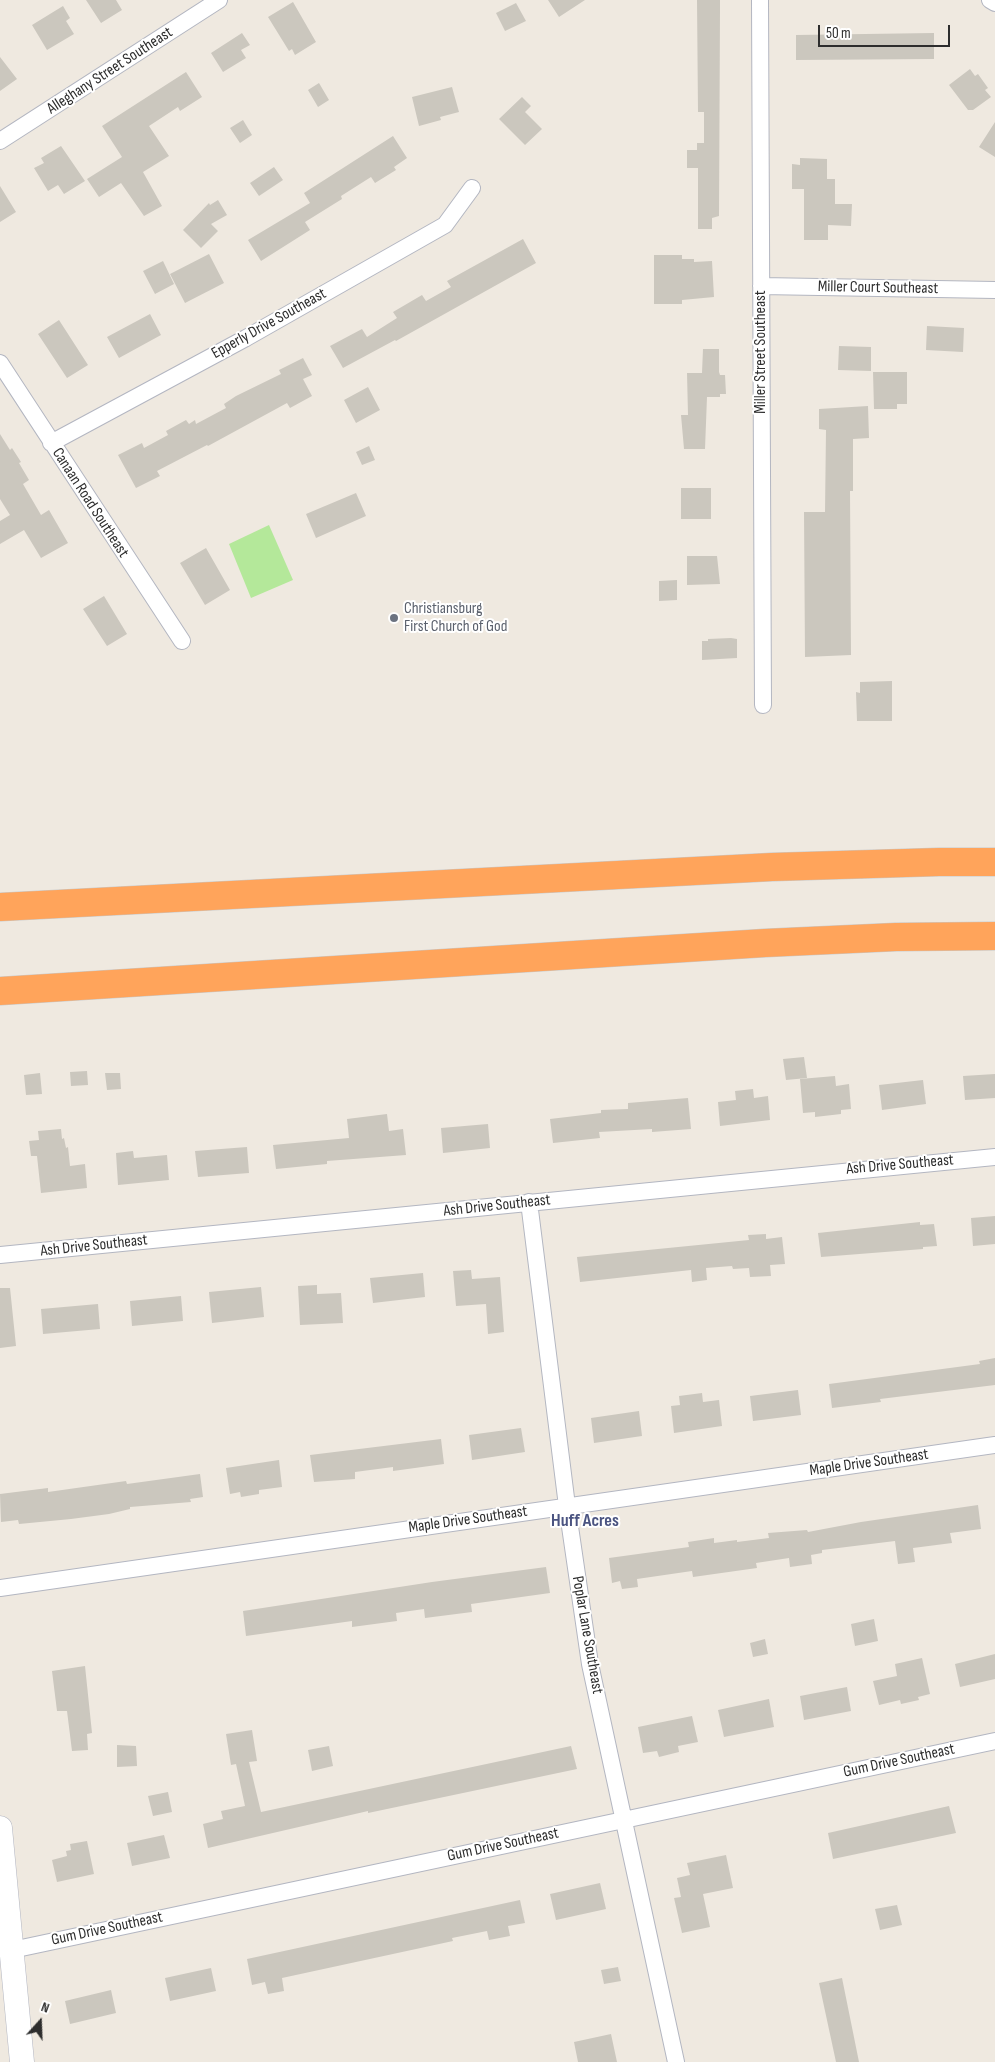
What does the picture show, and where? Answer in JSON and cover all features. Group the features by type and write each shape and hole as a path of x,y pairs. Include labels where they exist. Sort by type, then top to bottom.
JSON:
{"highway":[{"path":"0,907 772,867 995,862"},
{"path":"0,991 755,943 896,937 995,936"}],"main road":[{"path":"0,1828 22,2062"}],"street":[{"name":"Alleghany Street Southeast","path":"0,141 220,0"},
{"name":"Miller Street Southeast","path":"760,0 763,705"},
{"path":"990,0 995,4"},
{"name":"Epperly Drive Southeast","path":"51,443 246,338 445,225 472,188"},
{"name":"Miller Court Southeast","path":"761,286 995,290"},
{"name":"Canaan Road Southeast","path":"0,362 51,443 182,641"},
{"name":"Ash Drive Southeast","path":"0,1255 995,1157"},
{"name":"Poplar Lane Southeast","path":"529,1202 566,1506 590,1664 676,2062"},
{"name":"Maple Drive Southeast","path":"0,1588 995,1445"},
{"name":"Gum Drive Southeast","path":"12,1950 995,1741"}],"green space":[{"path":"269,525 293,580 251,598 229,544"}],"building":[{"path":"86,0 116,0 122,10 101,23"},
{"path":"548,0 585,0 559,17"},
{"path":"697,0 720,0 719,216 712,218 712,229 698,229 698,168 687,168 687,150 697,150 697,143 704,143 704,112 698,112"},
{"path":"293,2 316,42 295,55 292,49 289,51 268,17"},
{"path":"516,3 526,21 505,31 496,13"},
{"path":"63,6 70,18 66,21 74,34 47,50 32,25"},
{"path":"242,33 250,45 241,50 246,58 223,72 211,53"},
{"path":"934,33 934,59 796,60 796,35"},
{"path":"0,57 17,79 0,91"},
{"path":"970,69 975,76 978,74 988,88 985,90 991,97 973,110 968,110 949,85"},
{"path":"186,72 202,97 180,111 178,107 149,126 169,156 143,172 162,206 144,216 121,183 99,197 87,179 122,157 102,126"},
{"path":"319,83 329,100 318,107 308,90"},
{"path":"452,87 459,112 440,117 441,120 419,126 412,97"},
{"path":"522,97 531,106 525,112 542,129 525,145 499,119"},
{"path":"243,120 252,135 240,143 230,128"},
{"path":"995,122 995,157 979,147"},
{"path":"393,136 407,158 394,167 396,170 375,183 371,177 341,196 342,199 305,222 310,230 261,261 248,240 310,203 304,193"},
{"path":"61,146 85,181 64,194 58,185 48,191 34,168 44,163 41,158"},
{"path":"800,158 827,159 827,179 835,179 835,204 852,204 851,226 828,225 828,240 804,240 804,189 792,189 792,164 800,165"},
{"path":"274,167 283,180 259,196 250,183"},
{"path":"0,186 16,212 0,222"},
{"path":"218,200 227,215 211,224 218,231 201,248 183,230 209,203 210,205"},
{"path":"523,239 536,263 396,341 343,368 330,346 362,329 367,337 397,318 393,312 422,295 426,301 451,287 447,281"},
{"path":"209,254 224,283 185,303 170,274"},
{"path":"654,255 682,255 682,259 694,259 694,262 712,261 714,297 682,300 682,304 654,304"},
{"path":"163,261 174,284 155,294 143,271"},
{"path":"150,314 161,335 119,358 107,337"},
{"path":"59,320 88,365 67,378 38,334"},
{"path":"927,326 964,328 963,352 926,350"},
{"path":"839,346 871,347 871,371 838,370"},
{"path":"703,349 719,349 719,372 720,375 725,375 726,394 720,394 720,397 707,397 705,449 684,449 681,415 688,415 687,373 702,373"},
{"path":"303,358 312,375 303,379 312,396 290,408 287,403 157,471 160,476 136,488 118,455 142,443 144,448 168,435 166,431 186,420 189,424 195,420 196,424 226,408 224,404 236,396 281,374 279,370"},
{"path":"873,372 907,372 907,404 897,404 897,409 874,409"},
{"path":"368,387 380,410 356,423 344,400"},
{"path":"868,406 869,438 853,439 853,491 850,491 851,655 805,657 804,512 825,512 826,430 819,429 819,409"},
{"path":"0,434 10,450 12,448 21,462 19,463 29,480 23,484 41,515 49,510 68,543 41,558 24,530 0,544 0,521 10,515 0,499"},
{"path":"369,446 375,460 362,465 356,452"},
{"path":"681,488 711,488 711,519 681,519"},
{"path":"356,493 366,516 316,538 306,514"},
{"path":"206,548 230,590 205,605 180,563"},
{"path":"687,556 717,556 720,584 687,585"},
{"path":"677,580 677,600 659,601 659,581"},
{"path":"104,596 127,634 107,646 83,609"},
{"path":"737,639 737,658 702,660 702,641"},
{"path":"892,681 892,721 857,721 856,692 860,693 860,682"},
{"path":"804,1057 807,1078 786,1080 783,1059"},
{"path":"87,1071 88,1085 71,1086 70,1072"},
{"path":"40,1073 42,1094 26,1095 24,1075"},
{"path":"105,1073 120,1073 121,1089 107,1090"},
{"path":"995,1074 995,1098 965,1100 963,1076"},
{"path":"835,1076 836,1086 849,1084 851,1109 841,1110 841,1114 815,1117 815,1112 803,1113 800,1079"},
{"path":"923,1080 926,1104 882,1110 879,1085"},
{"path":"753,1089 754,1098 768,1096 770,1120 720,1126 718,1102 736,1100 735,1091"},
{"path":"688,1098 691,1129 652,1132 652,1129 599,1132 600,1138 553,1143 550,1119 601,1113 601,1110 628,1109 628,1103"},
{"path":"387,1114 389,1131 403,1129 406,1155 327,1161 327,1164 276,1169 273,1145 349,1138 347,1119"},
{"path":"488,1124 490,1148 443,1153 441,1128"},
{"path":"61,1129 62,1139 64,1138 66,1148 68,1147 70,1166 85,1164 87,1188 41,1193 37,1156 31,1156 29,1141 39,1140 38,1131"},
{"path":"247,1147 249,1173 198,1177 195,1151"},
{"path":"133,1151 134,1158 167,1155 169,1180 118,1185 116,1153"},
{"path":"995,1216 995,1244 973,1246 971,1218"},
{"path":"920,1222 920,1225 934,1224 937,1246 923,1247 923,1249 821,1257 818,1233"},
{"path":"766,1234 766,1239 782,1237 785,1264 770,1265 771,1276 750,1277 749,1268 733,1269 732,1266 706,1268 707,1280 692,1282 691,1270 580,1282 577,1257 749,1240 748,1235"},
{"path":"471,1270 472,1279 500,1277 504,1332 488,1334 486,1304 456,1306 453,1271"},
{"path":"423,1273 425,1297 373,1303 370,1278"},
{"path":"317,1285 317,1294 341,1293 343,1323 300,1325 298,1286"},
{"path":"261,1287 264,1317 212,1323 209,1292"},
{"path":"0,1288 10,1288 16,1346 0,1348"},
{"path":"181,1296 183,1321 132,1326 130,1301"},
{"path":"98,1304 100,1329 43,1334 41,1309"},
{"path":"995,1358 995,1385 880,1399 881,1402 832,1408 829,1384 980,1364 979,1361"},
{"path":"798,1390 801,1415 753,1421 750,1396"},
{"path":"702,1393 703,1402 719,1400 722,1426 674,1433 671,1406 680,1405 679,1396"},
{"path":"639,1411 642,1436 594,1443 591,1418"},
{"path":"521,1428 525,1452 472,1460 469,1435"},
{"path":"441,1439 444,1464 393,1471 393,1467 355,1472 355,1479 314,1482 310,1455"},
{"path":"279,1460 282,1487 259,1490 259,1494 241,1497 240,1492 230,1494 226,1468"},
{"path":"200,1474 203,1497 190,1499 191,1502 130,1507 130,1509 109,1514 71,1519 19,1524 18,1520 1,1522 0,1494 48,1488 48,1492 126,1481 127,1484"},
{"path":"978,1505 981,1529 950,1533 952,1543 913,1548 915,1562 898,1564 895,1541 822,1550 822,1553 811,1555 812,1564 790,1567 789,1558 756,1563 757,1568 693,1577 692,1571 637,1579 638,1587 622,1589 620,1581 612,1583 609,1558 689,1547 688,1542 714,1538 714,1543 769,1538 768,1533 807,1530 808,1532 861,1522"},
{"path":"546,1567 550,1593 471,1604 472,1612 425,1618 424,1609 396,1613 397,1621 352,1627 352,1621 246,1636 243,1611 432,1582"},
{"path":"874,1619 878,1641 855,1646 851,1624"},
{"path":"765,1639 768,1654 753,1657 750,1643"},
{"path":"995,1654 995,1679 960,1687 955,1664"},
{"path":"922,1658 930,1694 918,1697 919,1700 901,1704 900,1700 879,1705 873,1681 897,1676 895,1664"},
{"path":"85,1666 92,1733 87,1734 88,1750 72,1751 67,1711 57,1711 52,1671"},
{"path":"847,1687 851,1711 804,1720 800,1696"},
{"path":"769,1699 774,1727 724,1737 718,1710"},
{"path":"692,1716 698,1742 678,1746 679,1752 659,1757 657,1751 643,1753 638,1727"},
{"path":"252,1730 257,1761 249,1762 261,1812 571,1746 577,1769 368,1813 368,1811 208,1848 203,1824 223,1819 221,1811 245,1806 236,1764 231,1765 226,1734"},
{"path":"117,1745 136,1746 137,1766 117,1767"},
{"path":"329,1746 333,1766 312,1771 308,1750"},
{"path":"168,1792 172,1812 153,1816 148,1796"},
{"path":"949,1806 956,1833 833,1859 828,1833"},
{"path":"164,1835 170,1858 132,1866 127,1843"},
{"path":"87,1841 94,1874 57,1882 52,1860 67,1856 66,1851 71,1850 70,1844"},
{"path":"726,1855 733,1888 703,1894 710,1927 682,1933 674,1898 681,1897 677,1878 690,1875 687,1863"},
{"path":"600,1883 606,1909 556,1920 550,1894"},
{"path":"520,1900 525,1923 508,1926 510,1936 489,1940 487,1931 452,1938 453,1941 282,1978 284,1991 268,1994 265,1982 252,1985 247,1959"},
{"path":"897,1905 902,1925 880,1930 875,1909"},
{"path":"618,1967 621,1981 604,1984 601,1970"},
{"path":"211,1968 216,1991 170,2001 165,1978"},
{"path":"842,1978 859,2062 836,2062 819,1983"},
{"path":"111,1990 116,2013 70,2024 65,2001"},
{"path":"611,2034 617,2062 578,2062 574,2042"}],"place":[{"name":"Christiansburg First Church of God","path":"394,618"}],"district":[{"name":"Huff Acres","path":"585,1521"}]}
